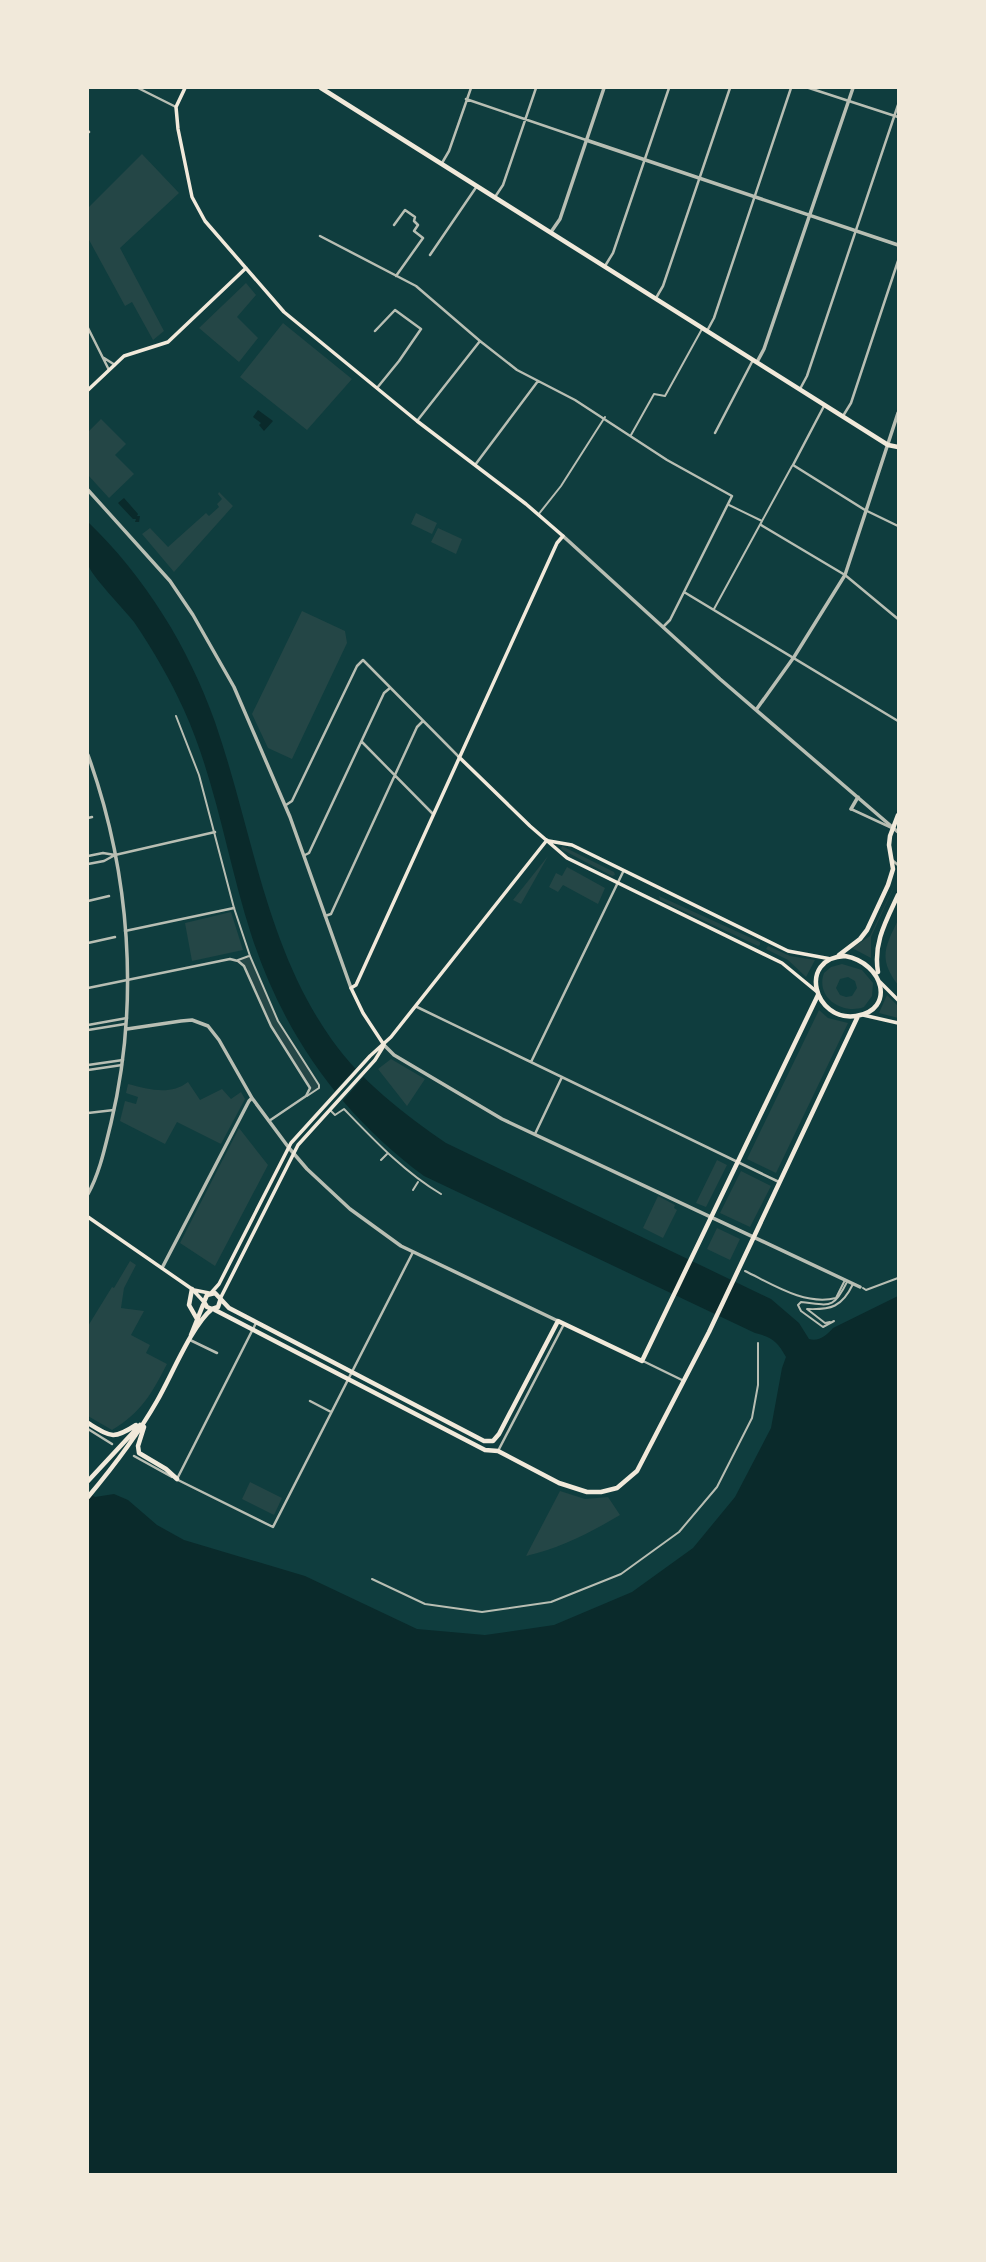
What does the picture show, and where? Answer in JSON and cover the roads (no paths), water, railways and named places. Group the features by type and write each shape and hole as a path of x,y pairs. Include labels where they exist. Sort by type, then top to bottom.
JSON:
{"main road":[{"path":"185,88 176,107 178,129 195,205 205,221 284,312 563,536 557,543 356,985 351,988 363,1013 384,1045"},
{"path":"321,88 888,445 898,447"},
{"path":"88,390 131,352 168,342 246,268"},
{"path":"459,757 567,858 782,962 835,1012 845,1016 860,1015 898,1023"},
{"path":"192,1289 217,1294 220,1300 257,1322 484,1441 493,1441 499,1434 558,1321 642,1361 817,993 818,973 860,939 867,930 892,874 889,845 898,815"},
{"path":"547,841 572,845 788,951 859,960 870,967 898,1000"},
{"path":"88,1497 117,1463 146,1419 190,1340 213,1309 218,1307 293,1154 375,1060 384,1045 547,841"},
{"path":"88,1217 192,1289 206,1307 485,1450 498,1451 559,1483 579,1490 601,1492 617,1488 631,1478 642,1465 709,1332 860,1015 874,1007 877,1001 879,979 876,947 879,934 898,895"},
{"path":"190,1340 204,1302 219,1284 289,1148 370,1056 384,1045"},
{"path":"192,1289 190,1305 197,1319"},
{"path":"146,1419 138,1446 139,1453 177,1479"},
{"path":"88,1423 114,1437 146,1419"},
{"path":"88,1481 146,1419"}],"street":[{"path":"138,88 176,107"},
{"path":"441,163 449,151 471,88"},
{"path":"495,197 503,185 536,88"},
{"path":"551,232 560,219 604,88"},
{"path":"605,266 613,253 669,88"},
{"path":"656,299 663,286 730,88"},
{"path":"631,435 654,394 665,396 714,318 791,88"},
{"path":"809,88 897,117"},
{"path":"715,432 755,361 765,349 853,88"},
{"path":"467,100 898,245"},
{"path":"800,389 807,376 897,117 898,105"},
{"path":"430,256 477,186"},
{"path":"394,225 405,210 415,217 414,221 418,225 414,231 423,238 396,276"},
{"path":"320,236 416,286 517,370 604,417 667,460 732,496 670,620 663,627"},
{"path":"842,416 851,403 898,261"},
{"path":"375,331 395,310 421,329 377,388"},
{"path":"88,330 109,370"},
{"path":"417,421 480,341"},
{"path":"104,358 115,365"},
{"path":"475,465 538,381"},
{"path":"714,610 825,405"},
{"path":"756,710 845,575 898,413"},
{"path":"538,515 561,486 604,417"},
{"path":"793,465 865,510 898,526"},
{"path":"88,490 149,556 193,615 245,708 285,805 351,988"},
{"path":"727,504 845,575 898,619"},
{"path":"563,536 756,710 883,817 892,828"},
{"path":"684,592 898,721"},
{"path":"285,805 292,801 357,666 363,660 459,757"},
{"path":"303,855 309,853 384,693 390,688"},
{"path":"176,716 199,775 234,908 250,956 278,1021 319,1085 319,1088 269,1121"},
{"path":"325,916 331,914 417,727 423,721"},
{"path":"362,741 433,814"},
{"path":"88,755 104,805 115,855 128,980 123,1062 114,1110 98,1170 88,1194"},
{"path":"858,797 851,809 898,832"},
{"path":"88,864 104,861 115,855 215,832"},
{"path":"88,856 103,853 115,855"},
{"path":"892,860 898,865"},
{"path":"531,1062 623,872"},
{"path":"88,901 109,896"},
{"path":"125,931 234,908"},
{"path":"88,943 115,937"},
{"path":"88,988 230,960 238,961 250,956"},
{"path":"238,961 244,966 271,1026 310,1088 306,1096"},
{"path":"416,1006 779,1182"},
{"path":"88,1025 192,1020 208,1026 253,1098 293,1154 361,1218 393,1242 558,1321"},
{"path":"88,1030 127,1024"},
{"path":"384,1045 394,1055 535,1134 866,1290 898,1278"},
{"path":"88,1065 123,1062"},
{"path":"88,1070 123,1062"},
{"path":"535,1134 562,1077"},
{"path":"162,1268 249,1101 253,1098"},
{"path":"331,1109 335,1115 344,1110 419,1181 442,1194"},
{"path":"88,1113 114,1110"},
{"path":"381,1160 387,1153"},
{"path":"412,1190 419,1181"},
{"path":"134,1456 273,1527 413,1252"},
{"path":"745,1271 795,1295 822,1302 836,1298 846,1280"},
{"path":"846,1280 839,1298 831,1304 822,1306 802,1302 798,1305 801,1311 823,1327 834,1321 825,1323 807,1309 822,1311 833,1307 847,1297 854,1284"},
{"path":"177,1479 257,1322"},
{"path":"498,1451 564,1324"},
{"path":"190,1340 217,1353"},
{"path":"372,1579 425,1604 482,1612 551,1602 621,1574 678,1532 717,1487 752,1418 758,1385 758,1343"},
{"path":"642,1361 684,1381"},
{"path":"310,1401 331,1412"},
{"path":"88,1429 112,1444"},
{"path":"493,1441 498,1451"},
{"path":"495,1606 495,1611"}]}
